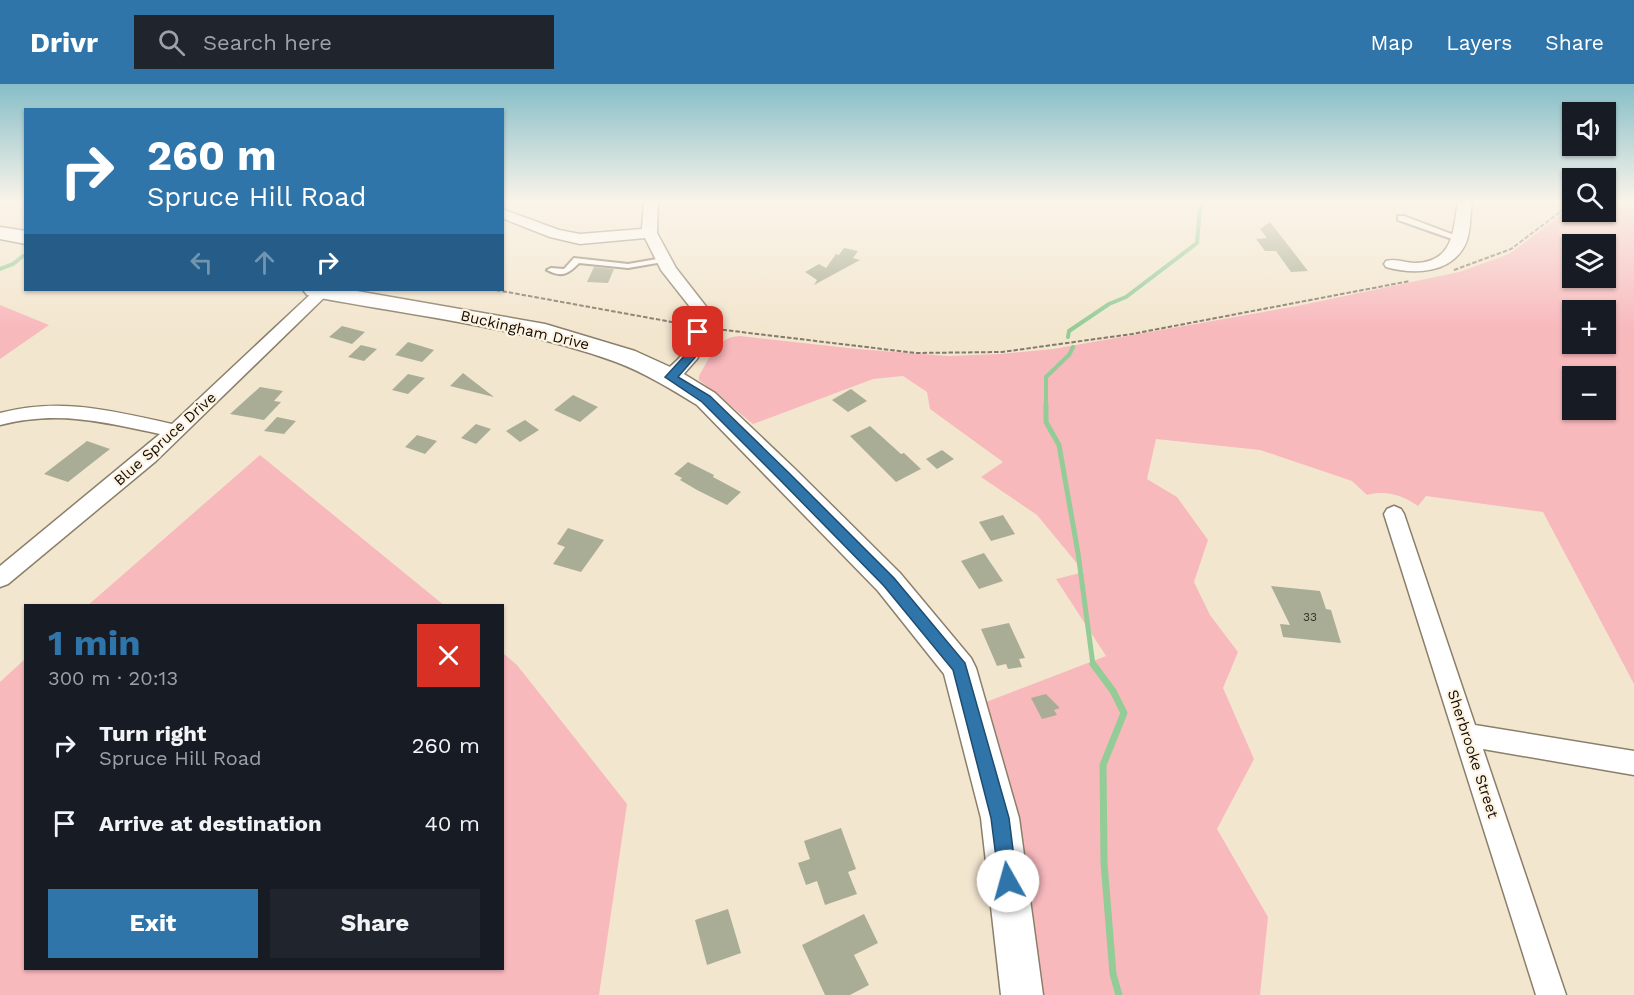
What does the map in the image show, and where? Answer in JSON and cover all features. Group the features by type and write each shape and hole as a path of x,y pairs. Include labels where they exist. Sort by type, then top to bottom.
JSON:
{"street":[{"path":"657,244 663,260 707,318 698,327 697,342 692,354 684,365 670,377"},
{"path":"1392,264 1408,270 1437,264 1457,247 1457,244"},
{"name":"Blue Spruce Drive","path":"0,578 115,485 177,431 318,291"},
{"name":"Buckingham Drive","path":"324,291 565,337 627,357 670,377 706,399 800,491 889,582 959,668 1000,818 1022,995"},
{"path":"0,419 28,412 71,409 177,431"},
{"name":"Sherbrooke Street","path":"1394,514 1551,995"},
{"path":"1467,735 1634,763"}],"lane":[{"path":"551,270 566,272 577,260 628,266 663,260"}],"path":[{"path":"1446,273 1511,249 1518,244"},
{"path":"502,291 616,310 698,327 916,353 1002,352 1132,334 1413,281"}],"shaded area":[{"path":"1523,244 1562,244 1562,288 1616,288 1616,244 1634,244 1634,684 1543,512 1426,496 1418,506 1394,494 1367,495 1352,481 1260,450 1156,439 1147,479 1177,497 1208,540 1194,582 1210,615 1238,652 1223,688 1254,759 1217,829 1268,917 1260,995 1042,995 1016,823 986,702 1106,656 1056,579 1084,572 1037,515 981,477 1003,462 930,409 927,392 903,376 873,379 753,424 699,380 710,356 725,340 740,336 949,356 1053,349 1297,306 1459,272 1509,254"},
{"path":"0,305 49,325 0,359"},
{"path":"260,455 443,604 89,604"},
{"path":"504,654 517,665 627,804 599,995 0,995 0,682 24,660 24,970 504,970"}],"building":[{"path":"1259,244 1287,244 1308,271 1291,272 1276,251 1265,251"},
{"path":"844,248 858,251 853,258 860,260 814,285 817,280 805,272 819,264 826,268 836,254 839,255"},
{"path":"594,267 614,269 608,283 587,282"},
{"path":"342,326 365,332 352,344 329,337"},
{"path":"408,342 434,350 422,362 395,355"},
{"path":"361,345 377,349 364,361 348,357"},
{"path":"463,373 494,397 450,386"},
{"path":"408,374 425,378 408,394 392,390"},
{"path":"260,387 283,391 274,401 281,402 264,420 230,414"},
{"path":"851,389 867,401 848,412 832,400"},
{"path":"573,395 598,407 580,422 554,410"},
{"path":"277,417 296,421 284,434 264,431"},
{"path":"525,420 539,430 520,442 506,431"},
{"path":"476,424 491,429 476,444 461,438"},
{"path":"870,426 921,469 896,482 850,436"},
{"path":"417,435 437,441 425,454 405,447"},
{"path":"87,441 110,449 68,482 44,474"},
{"path":"942,450 954,459 937,469 926,459"},
{"path":"688,462 741,492 727,505 697,490 674,474"},
{"path":"1003,515 1015,534 991,541 979,522"},
{"path":"568,528 604,540 581,572 553,564 565,547 557,544"},
{"path":"984,553 1003,581 979,589 961,561"},
{"path":"1271,586 1320,591 1326,609 1331,610 1341,643 1283,637 1280,624 1290,625"},
{"path":"1009,623 1025,658 1019,659 1022,667 1008,669 1006,664 997,666 981,629"},
{"path":"1046,694 1060,708 1054,710 1057,715 1042,719 1031,698"},
{"path":"841,828 856,869 848,872 857,894 825,905 817,881 806,885 798,863 810,859 804,841"},
{"path":"728,909 741,953 707,965 695,920"},
{"path":"864,914 878,943 854,955 869,985 850,995 825,995 802,945"}],"waterway":[{"path":"1068,337 1069,331 1109,304 1126,297 1196,244"},
{"path":"0,269 13,264 23,256"},
{"path":"1073,347 1069,355 1046,377 1046,422 1059,445 1078,553 1093,665"},
{"path":"1093,664 1113,691 1124,713 1103,765 1104,863 1113,974 1119,995"}],"route":[{"path":"698,332 692,354 684,365 670,377 706,399 785,476 889,582 959,668 1000,818 1008,881"}]}
